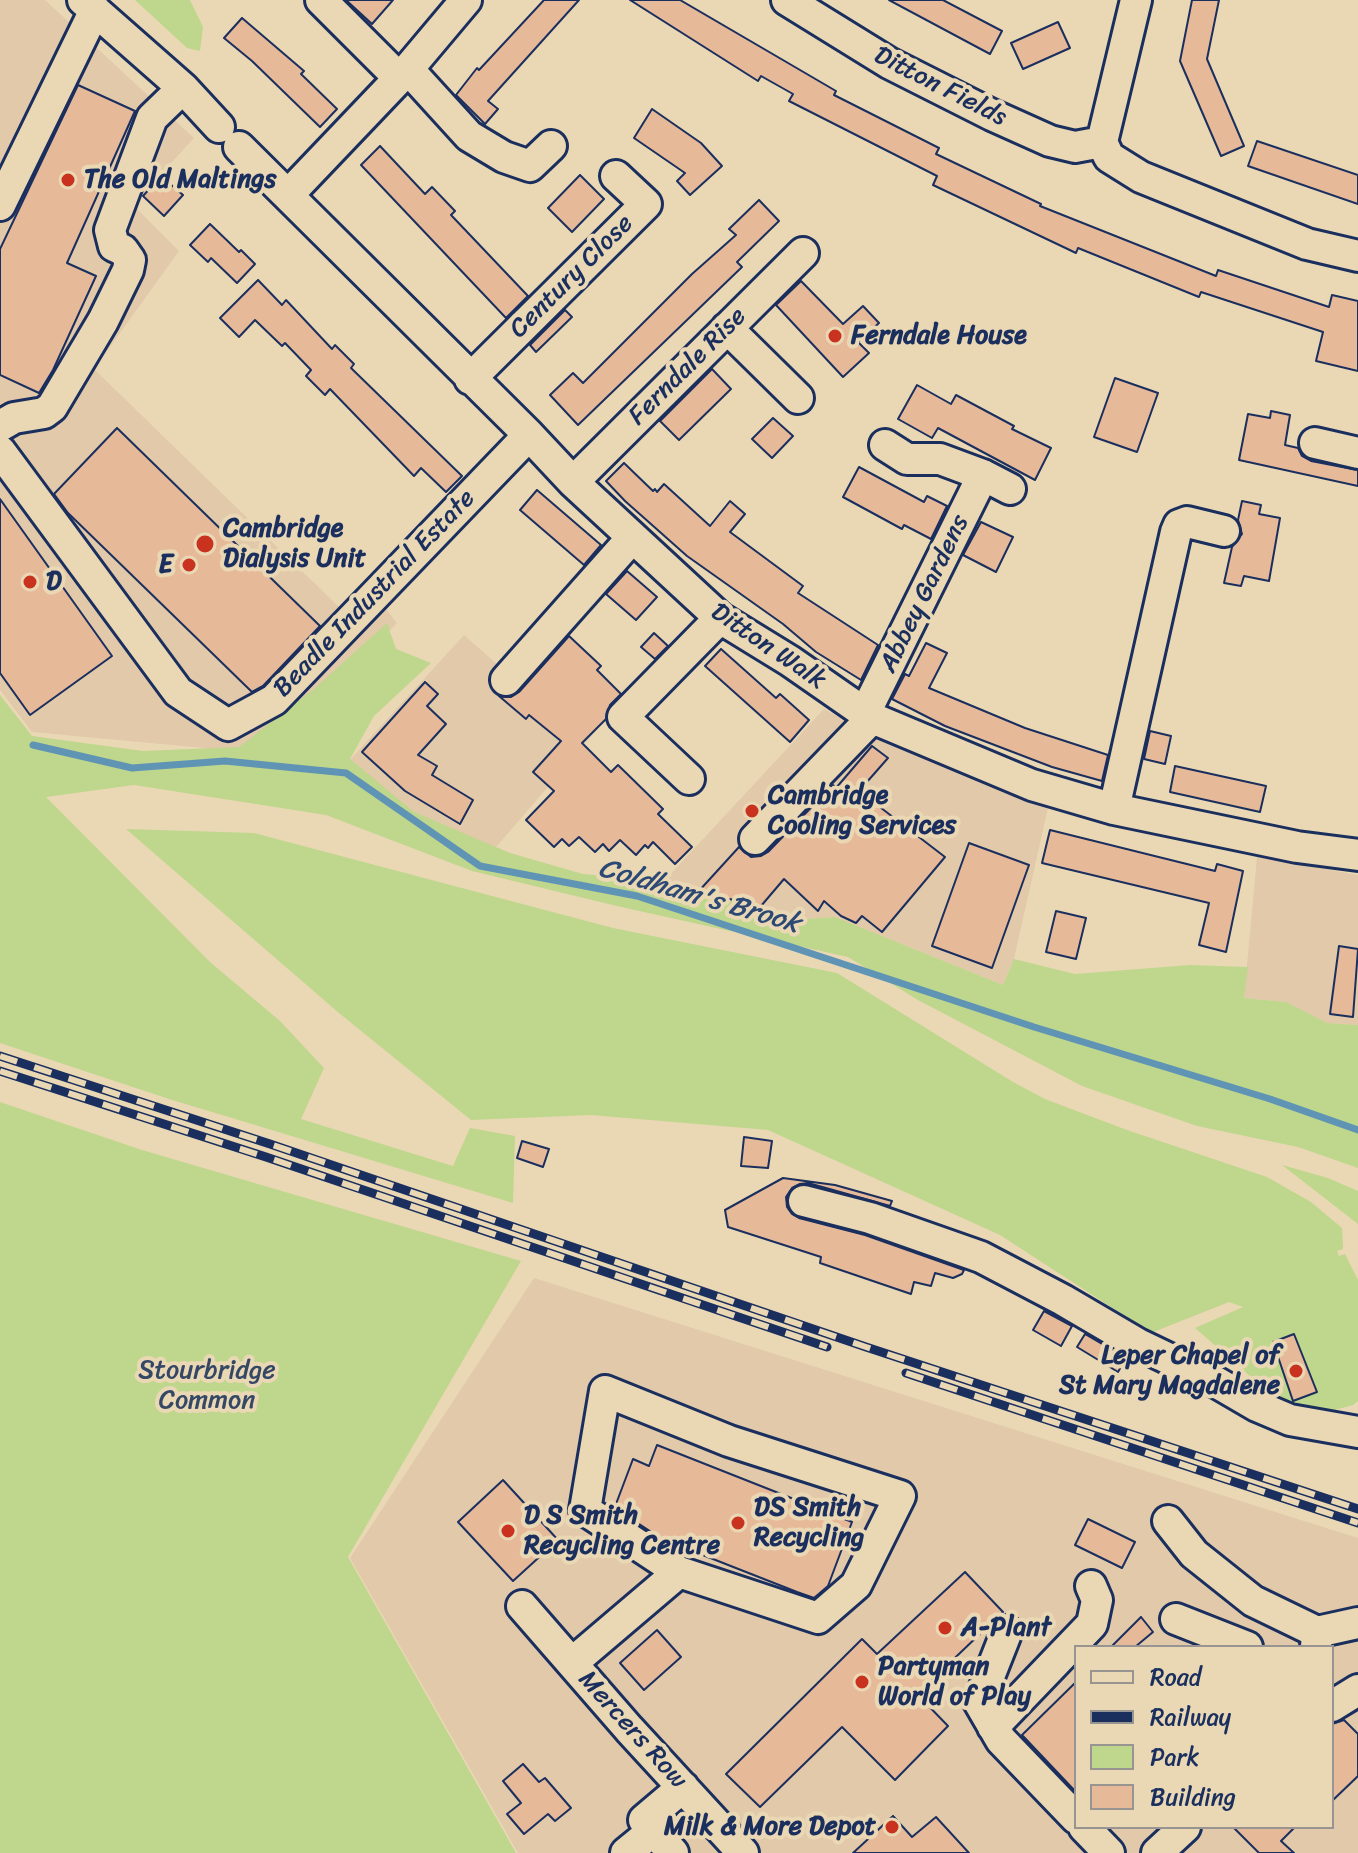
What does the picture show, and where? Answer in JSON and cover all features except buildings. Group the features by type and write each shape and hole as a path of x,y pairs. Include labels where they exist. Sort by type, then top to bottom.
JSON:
{"street":[{"path":"321,0 404,73 469,136 504,157 530,166 551,146"},
{"path":"288,195 404,73 466,0"},
{"name":"Ditton Fields","path":"787,0 889,63 992,115 1050,141 1075,147 1102,142"},
{"path":"1136,0 1102,142 1109,157 1141,177 1307,244 1358,256"},
{"path":"0,205 89,5"},
{"name":"Ditton Walk","path":"89,5 183,88 573,482 720,618 790,661 869,716 1032,785 1114,809 1297,847 1358,855"},
{"path":"0,426 14,418 44,413 52,407 103,321 130,260 123,250 114,246 110,230 152,118 183,88"},
{"name":"Century Close","path":"470,379 646,204 616,176"},
{"name":"Ferndale Rise","path":"573,482 803,253"},
{"path":"727,328 798,398"},
{"name":"Beadle Industrial Estate","path":"0,451 178,692 228,725 274,700 529,435"},
{"path":"885,445 907,459 940,459 1010,489"},
{"name":"Abbey Gardens","path":"755,839 869,716 983,475"},
{"path":"1114,809 1176,532 1179,525 1187,522 1224,531"},
{"path":"506,680 632,538"},
{"path":"687,765 623,717 720,618"},
{"path":"804,1201 870,1218 981,1257 1138,1344 1290,1420 1352,1427"},
{"path":"605,1391 729,1441 900,1496 856,1585 818,1618 679,1572 585,1510 605,1391"},
{"path":"1168,1521 1194,1554 1253,1601 1316,1640 1358,1623"},
{"path":"572,1663 679,1572"},
{"path":"993,1727 1092,1624 1097,1600 1091,1586"},
{"name":"Mercers Row","path":"522,1606 743,1853"},
{"path":"1176,1619 1242,1645"},
{"path":"1007,1631 979,1702 1001,1740 1074,1816"},
{"path":"626,1853 663,1842 644,1820 683,1787"},
{"path":"1086,1829 1109,1853"},
{"path":"1157,1853 1183,1829"}],"shaded area":[{"path":"0,0 45,0 194,138 133,205 179,251 94,369 339,607 364,582 397,623 268,754 32,732 0,690"},
{"path":"464,635 497,664 514,647 551,680 567,704 596,731 497,846 467,861 348,762"},
{"path":"824,709 897,747 1048,808 1014,959 1003,985 835,917 804,919 664,881"},
{"path":"1257,857 1358,875 1358,1025 1327,1023 1285,1002 1244,998"},
{"path":"534,1278 1358,1538 1358,1853 518,1853 350,1558"}],"green space":[{"path":"135,0 190,0 203,27 200,51 187,48"},
{"path":"387,623 396,649 431,663 374,716 350,759 414,812 510,853 583,874 664,881 804,919 835,917 1003,985 1014,959 1075,974 1190,965 1248,967 1244,998 1286,1002 1327,1023 1358,1025 1358,1168 1298,1147 1197,1126 1082,1086 918,1000 848,957 472,871 326,815 134,785 46,797 210,962 280,1021 324,1068 301,1119 453,1166 470,1128 515,1136 513,1203 169,1099 0,1043 0,695 32,736 143,751 239,747 314,689"},
{"path":"126,829 254,833 613,928 837,973 1045,1099 1267,1177 1311,1202 1342,1228 1343,1249 1337,1251 1339,1256 1345,1254 1358,1280 1358,1401 1327,1412 1290,1411 1195,1328 1243,1307 1229,1302 1151,1333 1000,1235 768,1130 591,1115 471,1120 339,1013"},
{"name":"Stourbridge Common","path":"0,1102 142,1150 521,1261 348,1557 516,1853 0,1853"},
{"path":"1282,1165 1328,1178 1358,1191 1358,1224"}],"waterway":[{"name":"Coldham's Brook","path":"33,745 132,768 225,761 346,773 480,866 637,896 1358,1130"}],"railway":[{"path":"0,1056 1358,1509"},
{"path":"0,1071 266,1157 827,1347"},
{"path":"906,1373 1358,1523"}],"place":[{"name":"The Old Maltings","path":"68,180"},
{"name":"Ferndale House","path":"835,336"},
{"name":"Cambridge Dialysis Unit","path":"205,544"},
{"name":"E","path":"189,565"},
{"name":"D","path":"30,582"},
{"name":"Cambridge Cooling Services","path":"752,811"},
{"name":"Leper Chapel of St Mary Magdalene","path":"1296,1371"},
{"name":"DS Smith Recycling","path":"738,1523"},
{"name":"D S Smith Recycling Centre","path":"508,1531"},
{"name":"A-Plant","path":"945,1628"},
{"name":"Partyman World of Play","path":"862,1682"},
{"name":"Milk & More Depot","path":"892,1827"}]}
